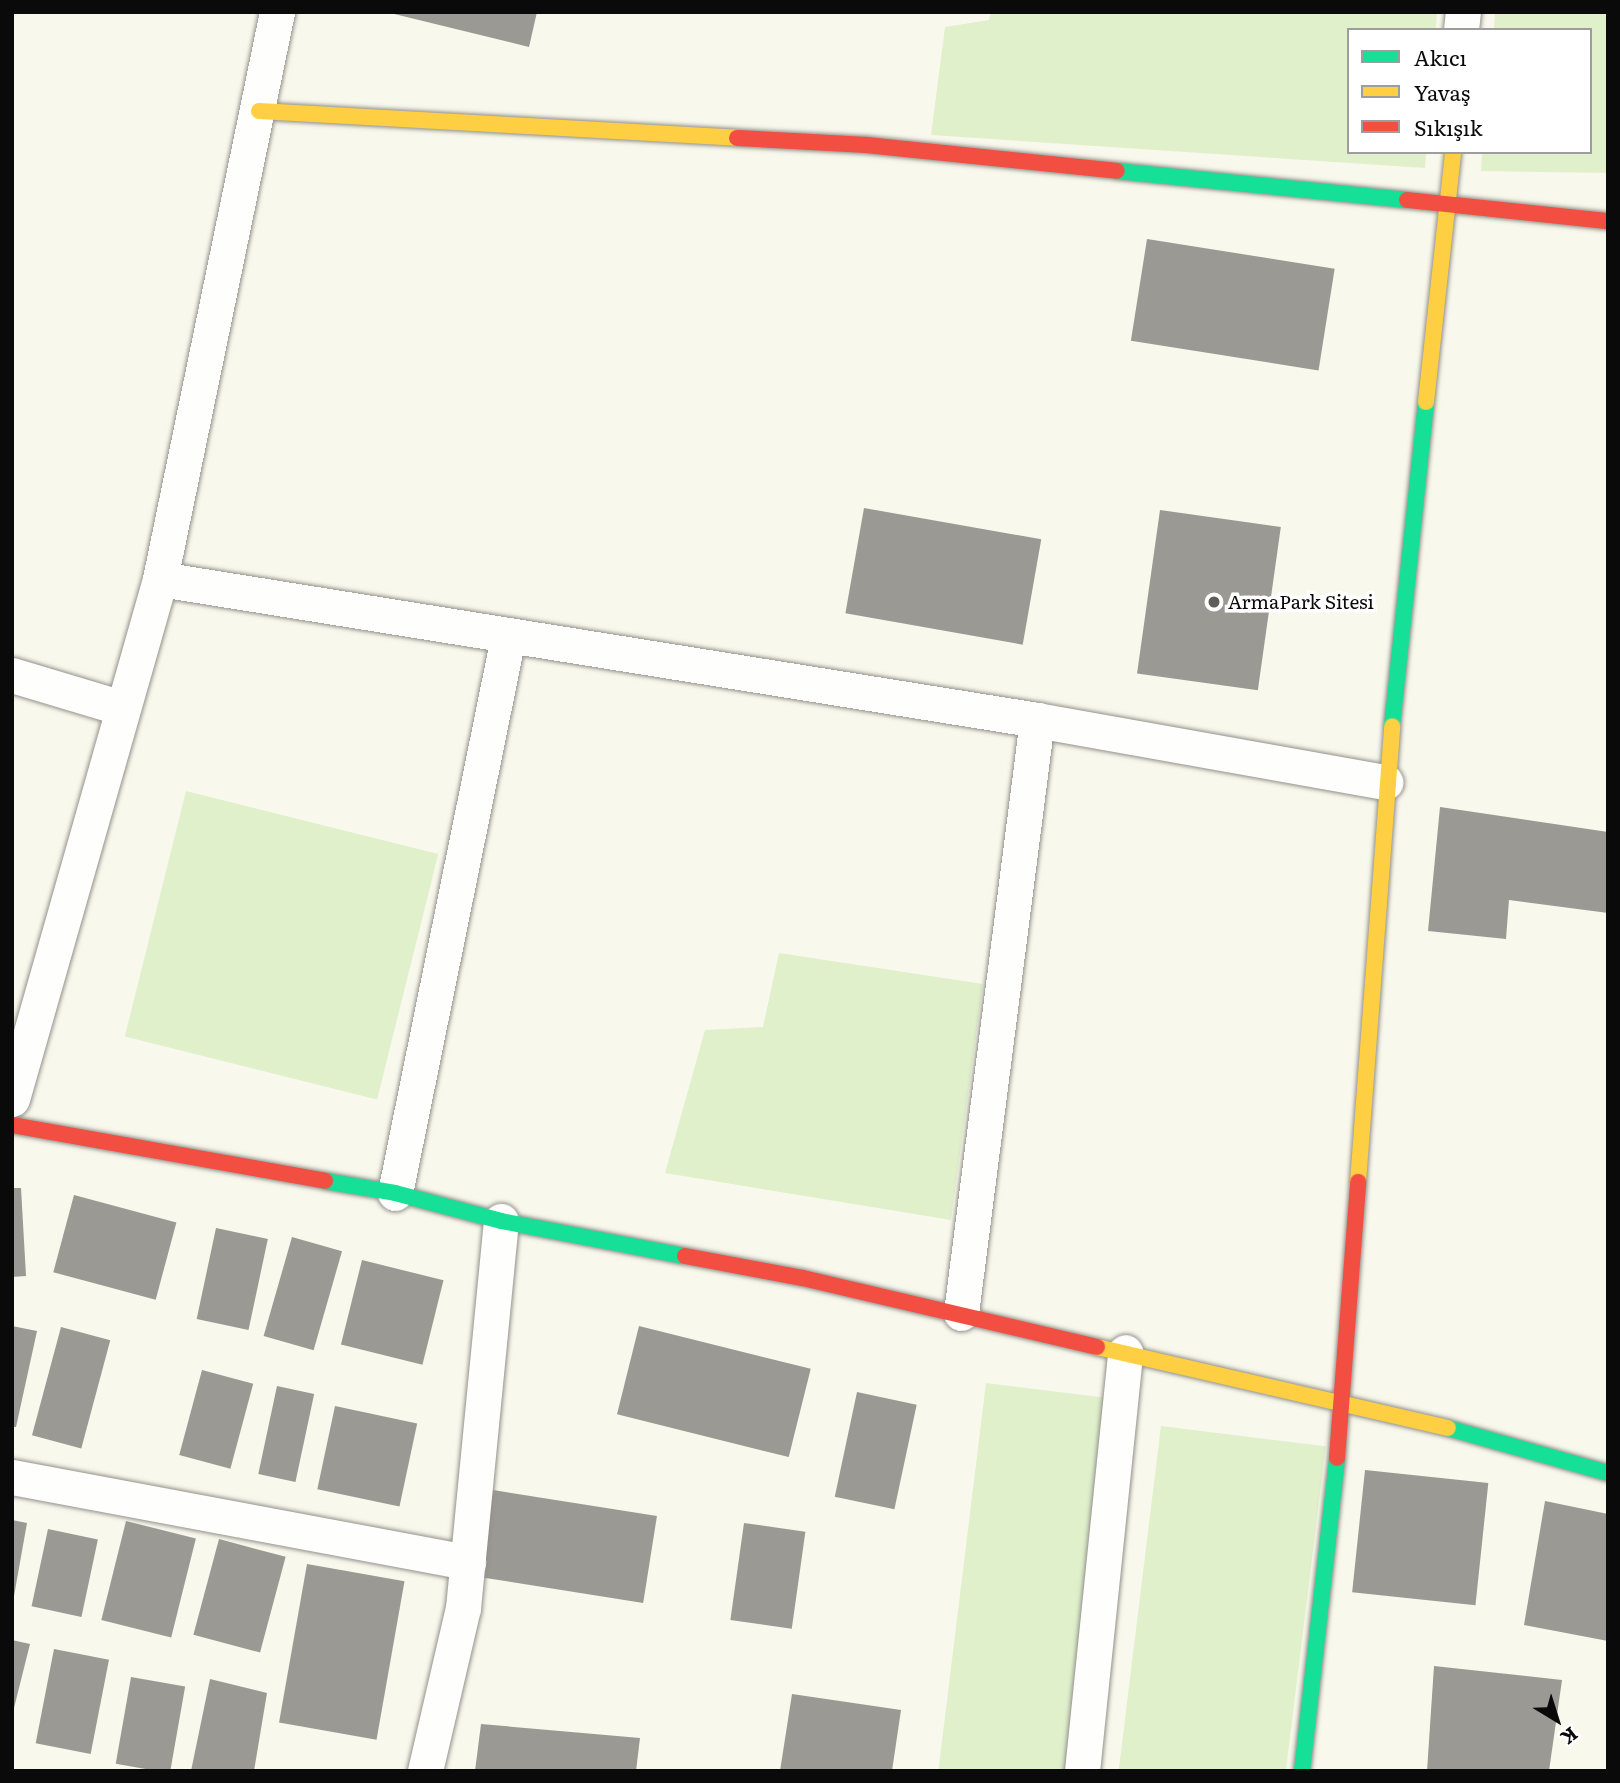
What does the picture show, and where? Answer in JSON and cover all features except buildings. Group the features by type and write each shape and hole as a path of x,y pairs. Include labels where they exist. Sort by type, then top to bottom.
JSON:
{"street":[{"path":"12,1099 160,579 259,111 277,12"},
{"path":"259,111 867,145 1450,207 1608,221"},
{"path":"1302,1771 1343,1403 1386,782 1450,207 1453,154"},
{"path":"160,579 1037,720 1386,782"},
{"path":"395,1193 508,637"},
{"path":"12,675 122,708"},
{"path":"961,1313 1037,720"},
{"path":"12,1125 395,1193 500,1221 803,1278 1519,1445 1608,1473"},
{"path":"425,1771 463,1608 500,1221"},
{"path":"1082,1771 1125,1352"},
{"path":"12,1477 468,1562"}],"green space":[{"path":"991,12 1437,12 1436,28 1347,28 1347,154 1426,154 1425,168 931,135 945,27 989,20"},
{"path":"1495,12 1608,12 1608,173 1481,171 1482,154 1592,154 1592,28 1494,28"},
{"path":"186,791 438,854 377,1099 125,1036"},
{"path":"779,953 983,984 951,1220 665,1173 705,1030 763,1027"},
{"path":"986,1383 1116,1399 1070,1771 938,1771"},
{"path":"1161,1426 1326,1446 1286,1771 1119,1771"}],"traffic: fast":[{"path":"1117,171 1407,200"},
{"path":"1392,726 1426,402"},
{"path":"325,1181 395,1193 501,1221 685,1256"},
{"path":"1448,1428 1608,1473"},
{"path":"1302,1771 1337,1458"}],"traffic: slow":[{"path":"259,111 737,138"},
{"path":"1426,402 1453,154"},
{"path":"1358,1182 1392,726"},
{"path":"1097,1347 1448,1428"}],"traffic: jam":[{"path":"737,138 867,145 1117,171"},
{"path":"1407,200 1608,221"},
{"path":"12,1125 325,1181"},
{"path":"1337,1458 1358,1182"},
{"path":"685,1256 803,1278 1097,1347"}],"place":[{"name":"ArmaPark Sitesi","path":"1214,602"}]}
